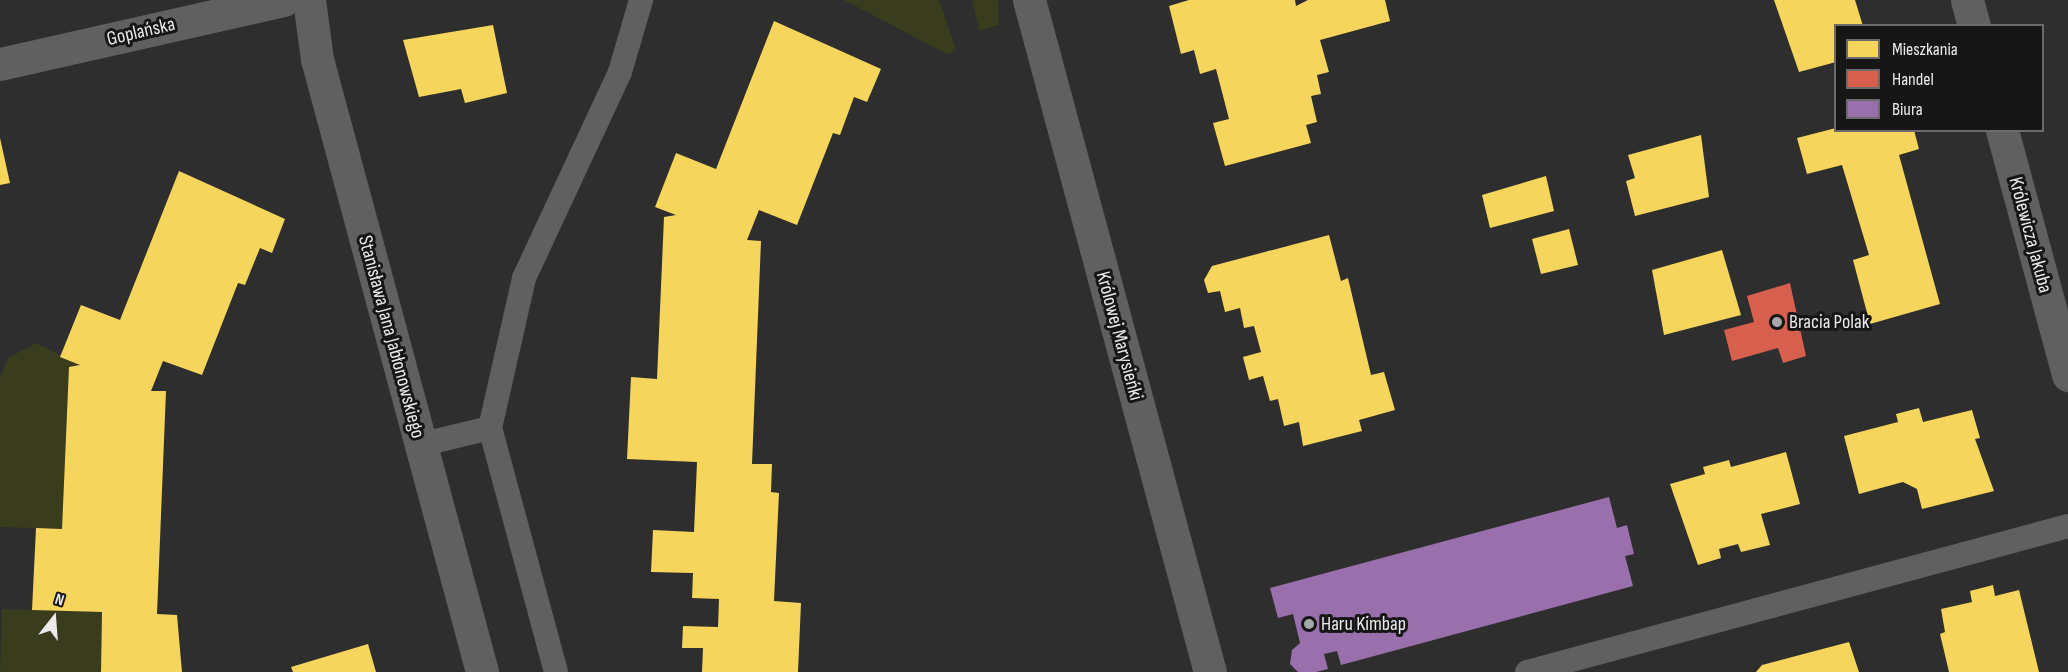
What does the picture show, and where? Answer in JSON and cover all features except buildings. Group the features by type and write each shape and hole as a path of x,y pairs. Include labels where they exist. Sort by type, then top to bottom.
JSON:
{"street":[{"name":"Goplańska","path":"0,64 283,0"},
{"name":"Stanisława Jana Jabłonowskiego","path":"309,0 317,59 419,445 482,672"},
{"name":"Królowej Marysieńki","path":"1029,0 1210,672"},
{"path":"1967,0 1973,24"},
{"name":"Królewicza Jakuba","path":"2003,132 2068,375"}],"lane":[{"path":"556,672 490,428 524,278 620,72 641,0"},
{"path":"419,445 490,428"},
{"path":"1527,672 2068,526"}],"green space":[{"path":"844,0 939,0 956,50 947,54"},
{"path":"972,0 998,0 999,25 979,30"},
{"path":"36,343 80,365 69,368 62,529 0,527 0,378 8,358"},
{"path":"2,609 102,612 101,672 0,672"}],"place":[{"name":"Bracia Polak","path":"1777,322"},
{"name":"Haru Kimbap","path":"1309,624"}]}
